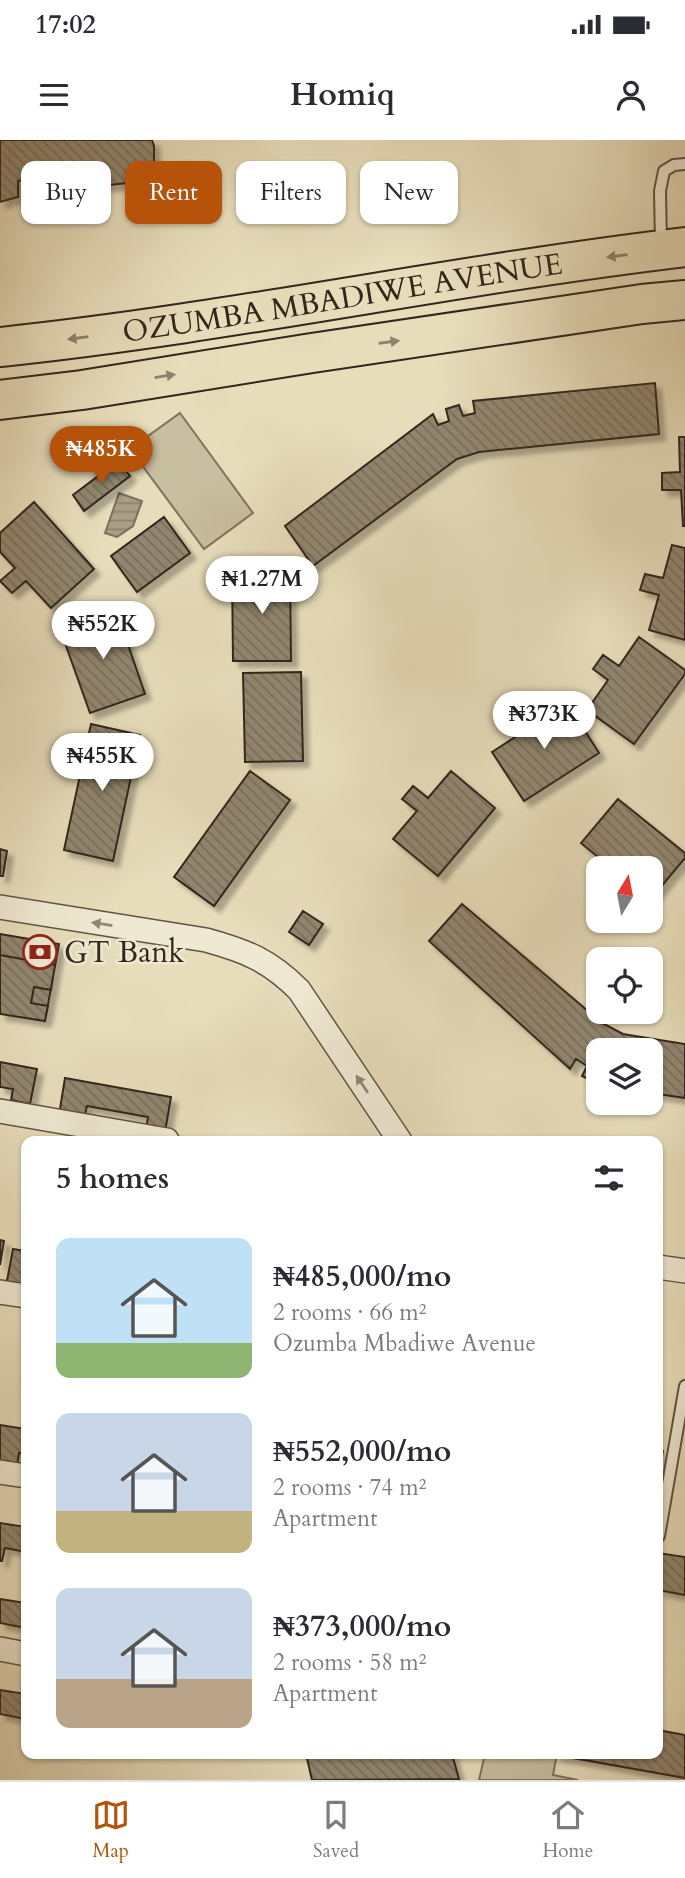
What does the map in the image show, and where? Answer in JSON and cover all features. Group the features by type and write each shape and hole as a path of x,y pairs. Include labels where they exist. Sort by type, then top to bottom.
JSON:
{"highway":[{"name":"OZUMBA MBADIWE AVENUE","path":"0,347 211,319 673,248"},
{"name":"OZUMBA MBADIWE AVENUE","path":"0,400 82,390 642,304 685,300"}],"street":[{"path":"0,907 206,940 236,948 260,959 281,972 299,990 397,1136"},
{"path":"0,1111 144,1136"},
{"path":"663,1268 685,1271"},
{"path":"0,1292 21,1295"},
{"path":"0,1472 21,1475"},
{"path":"0,1649 21,1653"}],"lane":[{"path":"673,248 660,191 664,171 674,165 685,164"},
{"path":"663,1513 685,1386"}],"shaded area":[{"path":"180,413 253,513 204,549 130,449"},
{"path":"119,493 142,501 133,526 117,537 105,533"},
{"path":"484,1759 556,1759 553,1775 578,1780 479,1780"}],"building":[{"path":"0,140 152,140 154,161 125,161 125,183 111,185 111,161 21,161 18,197 0,202"},
{"path":"655,383 659,434 479,452 457,459 313,566 285,526 433,414 438,425 449,421 446,409 459,405 463,416 475,413 473,401"},
{"path":"679,437 685,437 685,526 681,490 662,490 662,473 680,472"},
{"path":"118,461 130,476 84,511 73,495"},
{"path":"34,502 94,569 51,608 26,581 12,593 0,581 15,568 0,552 0,533"},
{"path":"164,517 190,553 137,592 111,556"},
{"path":"672,545 685,548 685,640 649,630 659,595 640,590 645,574 663,578"},
{"path":"232,572 290,572 291,661 233,661"},
{"path":"116,610 145,694 90,713 60,629"},
{"path":"639,637 685,670 685,674 634,744 587,710 608,680 593,669 603,655 619,666"},
{"path":"301,672 303,761 245,762 243,673"},
{"path":"568,704 599,753 524,801 492,752 523,732 513,716 528,707 538,723"},
{"path":"91,724 140,735 113,861 64,850"},
{"path":"250,771 290,800 214,906 174,877"},
{"path":"451,771 495,808 438,876 393,839 417,811 402,799 413,786 428,798"},
{"path":"618,799 685,853 685,858 663,885 663,856 597,856 581,843"},
{"path":"0,849 7,851 3,876 0,876"},
{"path":"462,904 586,1009 586,1024 604,1024 623,1034 648,1038 586,1038 586,1065 576,1059 570,1069 429,941"},
{"path":"303,911 323,924 309,945 289,932"},
{"path":"0,934 59,944 45,1021 0,1014"},
{"path":"0,955 55,965 51,990 34,987 31,1003 48,1006 45,1021 0,1014"},
{"path":"663,1040 685,1044 685,1098 663,1095"},
{"path":"0,1062 37,1069 30,1104 11,1100 13,1089 0,1087"},
{"path":"65,1078 171,1097 165,1132 146,1129 148,1117 87,1106 84,1119 59,1115"},
{"path":"0,1240 4,1241 0,1265"},
{"path":"13,1249 21,1250 21,1288 6,1286"},
{"path":"0,1425 21,1428 21,1453 17,1466 0,1463"},
{"path":"0,1523 21,1526 21,1551 5,1548 0,1561"},
{"path":"663,1554 685,1557 685,1595 663,1591"},
{"path":"0,1599 21,1602 21,1627 0,1623"},
{"path":"0,1690 21,1693 21,1718 0,1714"},
{"path":"663,1731 685,1735 685,1778 578,1759 663,1759"},
{"path":"307,1759 453,1759 459,1779 312,1780"}],"place":[{"name":"GT Bank","path":"40,952"}]}
